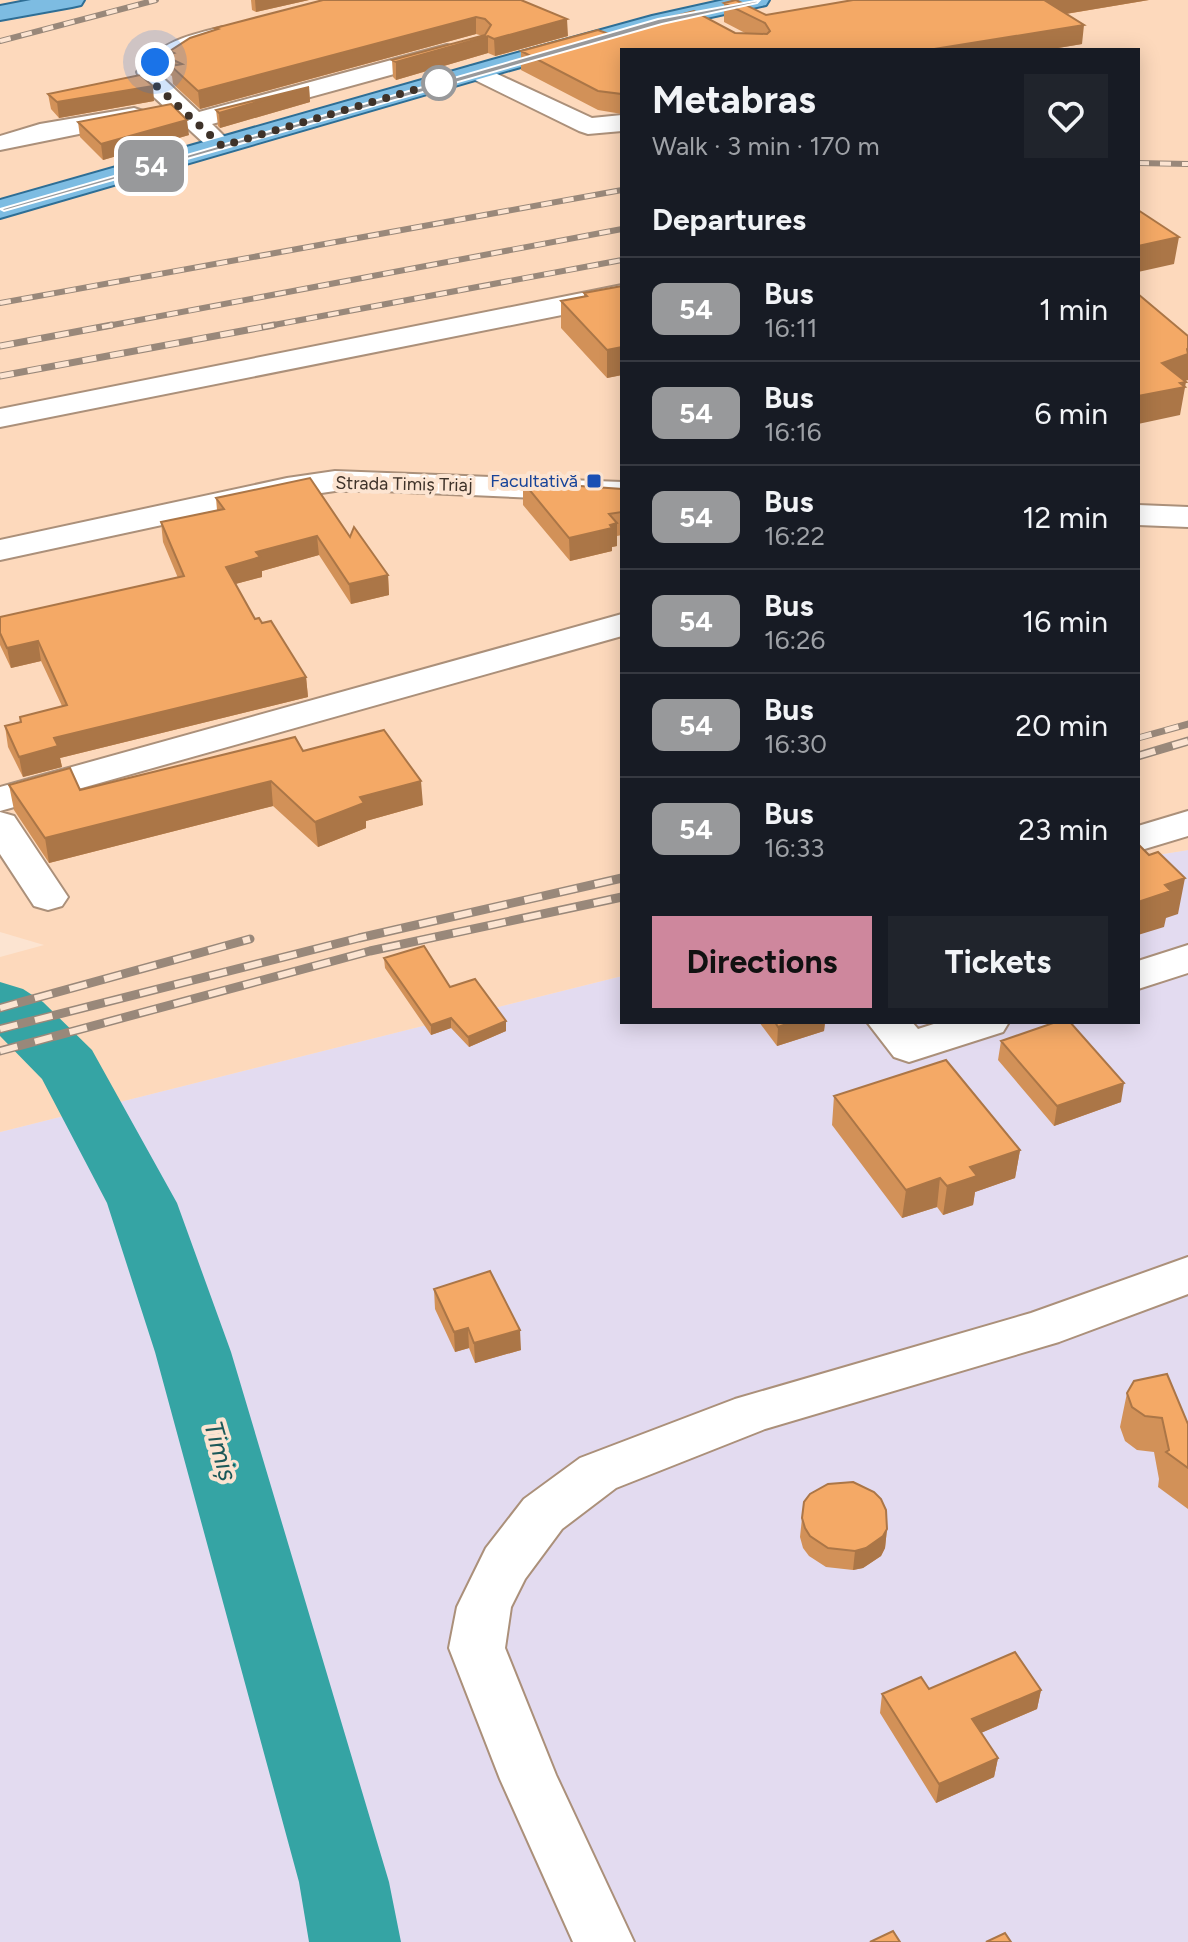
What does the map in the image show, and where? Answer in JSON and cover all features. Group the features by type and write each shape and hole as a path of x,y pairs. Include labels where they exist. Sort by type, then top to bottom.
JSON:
{"main road":[{"path":"19,7 72,0"},
{"path":"0,209 478,72 689,15 757,0"}],"street":[{"path":"689,15 715,29"},
{"path":"222,146 152,82 149,72 155,62 190,43 247,27"},
{"path":"5,143 40,132 186,114 477,44"},
{"path":"478,72 588,126 620,123"},
{"path":"0,418 620,294"},
{"name":"Strada Timiș Triaj","path":"0,550 287,488 335,481 620,492"},
{"path":"1140,515 1188,517"},
{"path":"0,799 620,626"},
{"path":"0,824 48,897"},
{"path":"1161,832 1188,861"},
{"path":"1140,974 1188,959"},
{"path":"890,1024 909,1047 982,1024"},
{"path":"604,1942 529,1779 477,1648 484,1607 505,1564 543,1514 598,1473 753,1413 1042,1329 1188,1275"}],"shaded area":[{"path":"0,0 1188,0 1188,850 1140,858 1140,48 620,48 620,977 0,1132 0,957 44,945 0,932"},
{"path":"1188,850 1188,1942 0,1942 0,1132 620,977 620,1024 1140,1024 1140,858"}],"building":[{"path":"323,0 521,0 567,19 494,39 488,36 396,62 392,60 485,35 491,25 485,19 476,17 198,91 171,66 182,64 165,56 174,53 170,51 190,38 218,29 215,28"},
{"path":"736,0 766,15 853,0 1044,0 1084,25 940,48 620,48 620,94 598,91 521,51 598,30 609,34 694,11 735,33 767,34 770,31 765,23 724,3"},
{"path":"140,75 153,86 57,102 48,94"},
{"path":"309,87 219,113 216,110"},
{"path":"171,104 187,120 101,144 78,122"},
{"path":"1140,211 1179,237 1140,246"},
{"path":"620,286 620,347 607,350 561,301 587,296 584,293"},
{"path":"1140,296 1188,336 1188,354 1162,363 1186,382 1180,383 1185,387 1140,396"},
{"path":"310,478 350,537 354,527 388,575 349,584 317,536 256,552 260,557 226,567 255,619 259,618 262,623 271,621 306,677 54,738 58,746 19,757 5,726 21,722 20,717 67,705 38,641 7,648 0,633 0,617 184,576 161,522 224,509 216,498"},
{"path":"523,482 620,489 620,512 609,514 617,523 610,525 612,528 569,538"},
{"path":"384,730 421,781 360,797 364,803 315,822 271,781 45,838 9,785 70,768 80,790 295,737 303,751"},
{"path":"1140,846 1149,855 1158,852 1185,878 1165,885 1171,891 1140,901"},
{"path":"424,946 450,987 475,979 506,1021 468,1037 451,1018 431,1025 384,958"},
{"path":"1050,1024 1072,1024 1124,1083 1057,1106 1001,1041"},
{"path":"946,1060 1020,1150 970,1167 977,1176 947,1186 940,1178 906,1190 834,1096"},
{"path":"490,1271 520,1330 474,1343 468,1328 454,1332 434,1289"},
{"path":"1167,1374 1188,1424 1188,1468 1166,1452 1169,1450 1162,1418 1145,1416 1132,1407 1127,1393 1134,1381"},
{"path":"853,1482 881,1499 886,1510 887,1529 883,1536 866,1548 855,1551 828,1548 810,1536 805,1528 802,1518 804,1502 810,1494 828,1484"},
{"path":"1015,1652 1041,1690 972,1719 998,1758 939,1784 882,1694 921,1677 929,1689"},
{"path":"893,1931 900,1942 870,1942"},
{"path":"1005,1933 1011,1942 986,1942"}],"waterway":[{"name":"Timiș","path":"0,1004 20,1017 68,1066 142,1203 193,1352 344,1882 355,1942"}],"railway":[{"path":"0,41 156,0"},
{"path":"1140,163 1188,164"},
{"path":"0,303 620,190"},
{"path":"102,327 620,229"},
{"path":"263,327 620,260"},
{"path":"0,346 112,325"},
{"path":"0,376 274,325"},
{"path":"1140,737 1188,724"},
{"path":"1140,755 1188,741"},
{"path":"0,1029 359,938 620,878"},
{"path":"0,1051 370,951 620,897"},
{"path":"0,1008 250,939"}],"bus line":[{"name":"54","path":"0,209 501,65 661,21 757,0"}],"place":[{"name":"Facultativă","path":"594,481"}],"route":[{"path":"155,62 149,72 152,82 222,146 451,79 439,83"}]}
